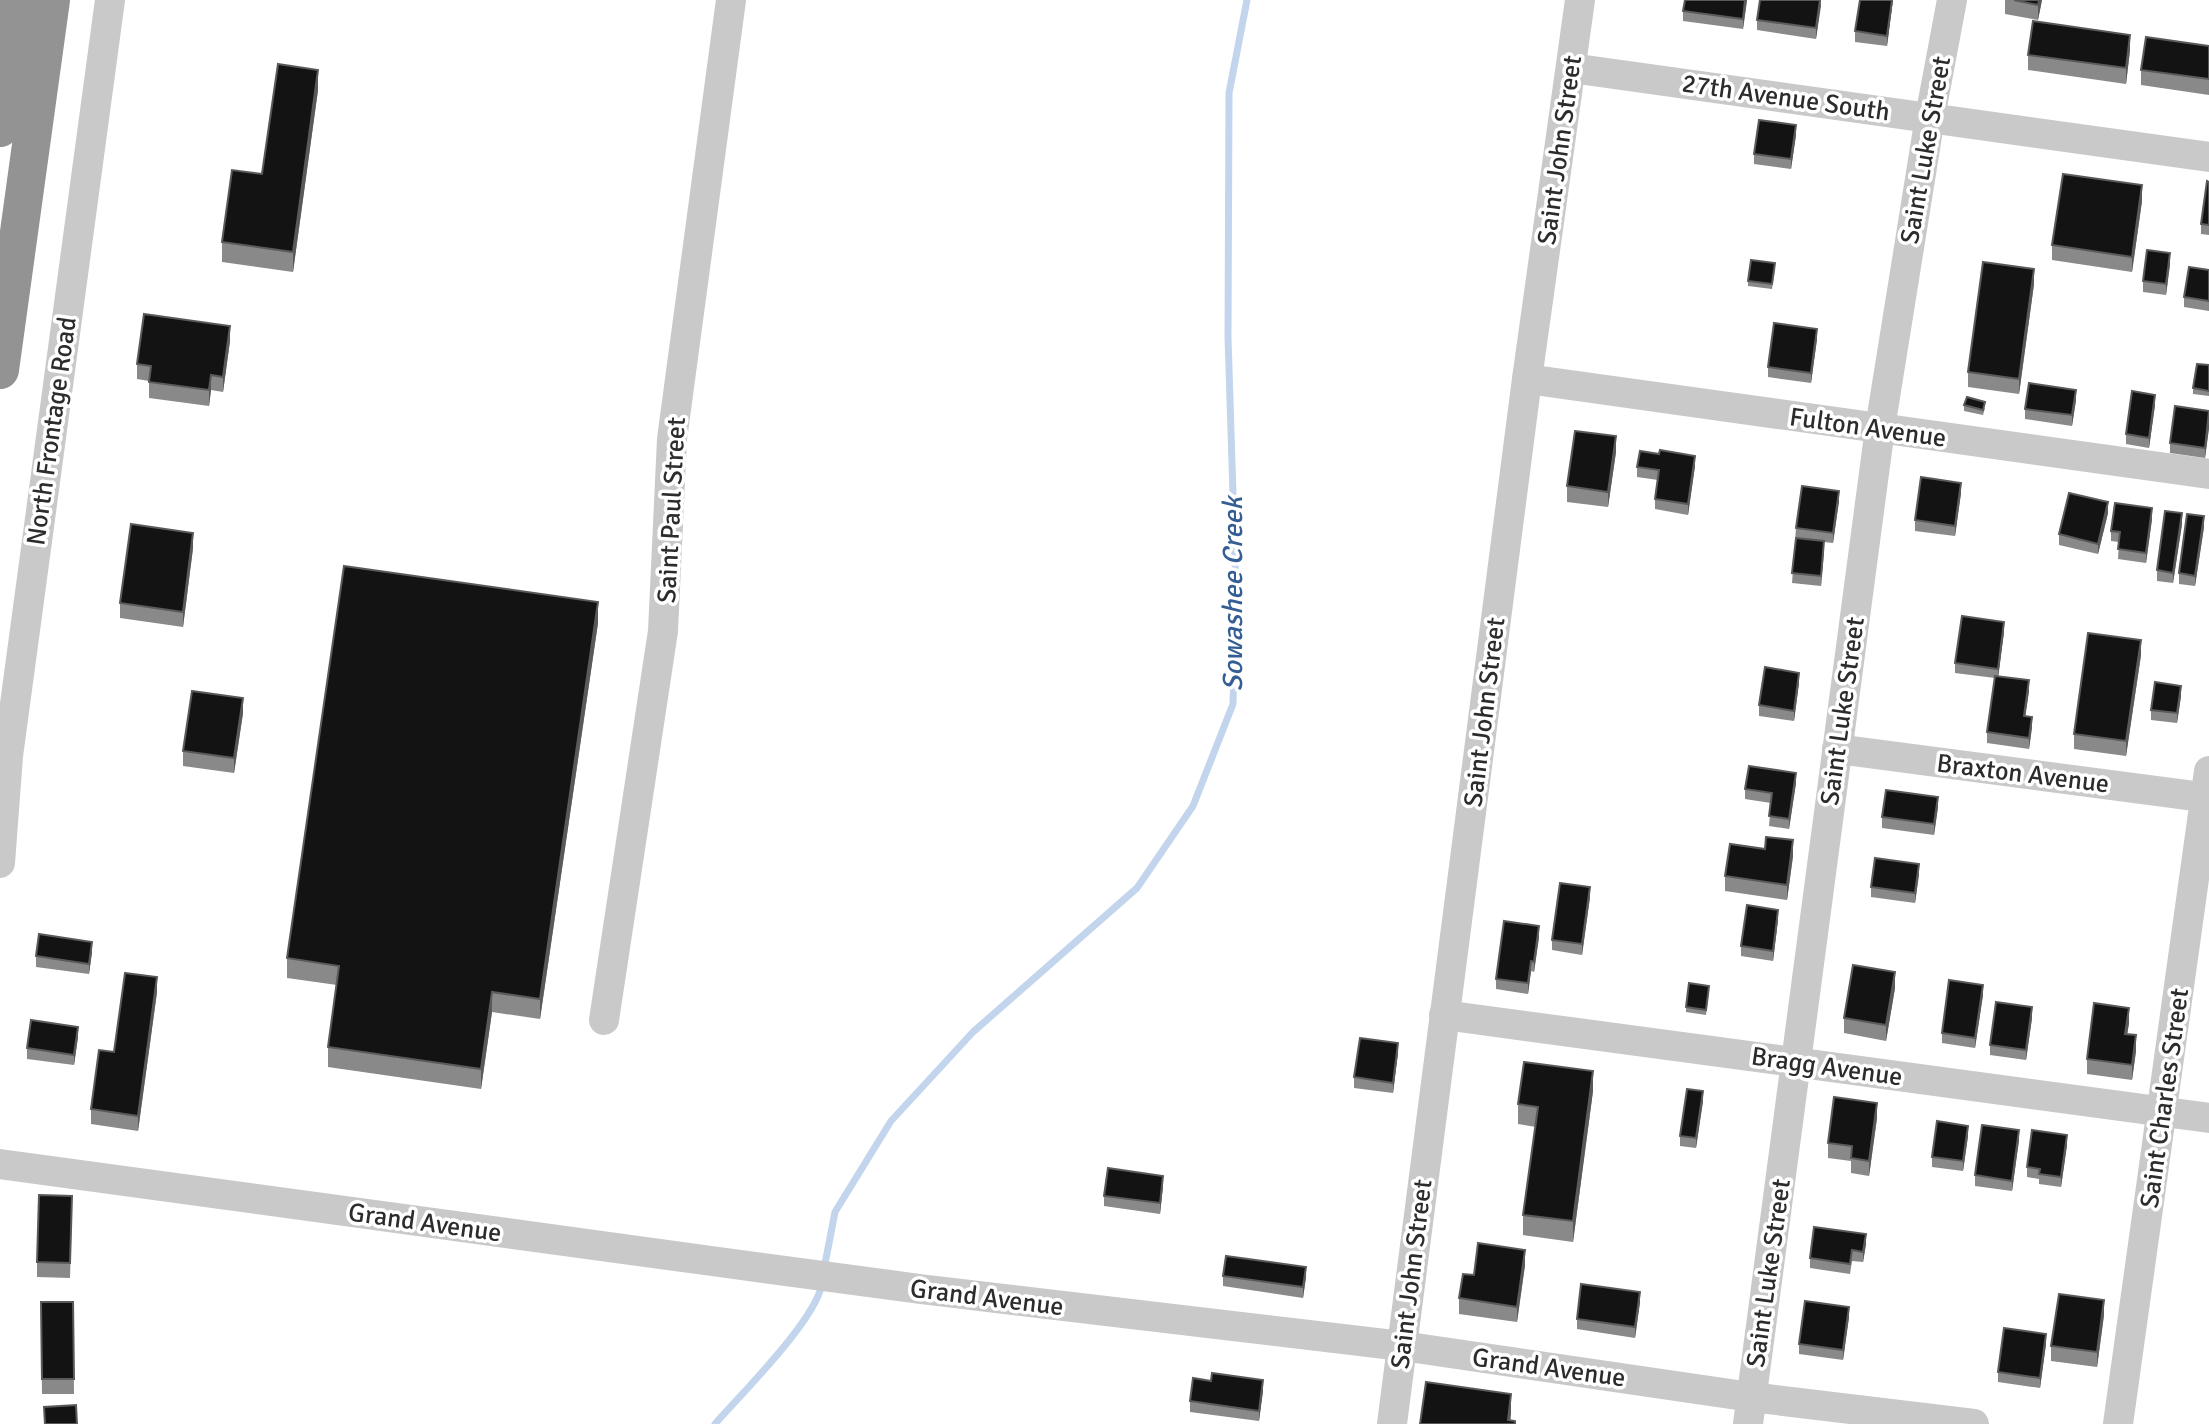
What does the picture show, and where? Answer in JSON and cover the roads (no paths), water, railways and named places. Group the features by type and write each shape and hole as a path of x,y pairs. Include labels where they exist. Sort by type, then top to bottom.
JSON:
{"highway":[{"path":"0,128 18,0"},
{"path":"0,370 51,0"}],"street":[{"name":"North Frontage Road","path":"0,863 8,756 110,0"},
{"name":"Saint Paul Street","path":"604,1020 663,631 672,439 731,0"},
{"name":"Saint John Street","path":"1392,1424 1527,379 1580,0"},
{"name":"Saint Luke Street","path":"1749,1411 1880,428 1930,117 1952,0"},
{"name":"27th Avenue South","path":"1571,68 2209,157"},
{"name":"Fulton Avenue","path":"1527,379 2209,474"},
{"name":"Braxton Avenue","path":"1837,749 2208,789"},
{"name":"Saint Charles Street","path":"2118,1424 2208,789"},
{"name":"Bragg Avenue","path":"1444,1015 2209,1118"},
{"name":"Grand Avenue","path":"0,1164 920,1289 1402,1346 1749,1411 1974,1424"}],"waterway":[{"name":"Sowashee Creek","path":"824,1269 835,1212 891,1121 973,1032 1137,888 1193,806 1233,704 1236,589 1228,337 1229,93 1247,0"},
{"name":"Sowashee Creek","path":"715,1424 792,1336 806,1317 822,1284"}]}
